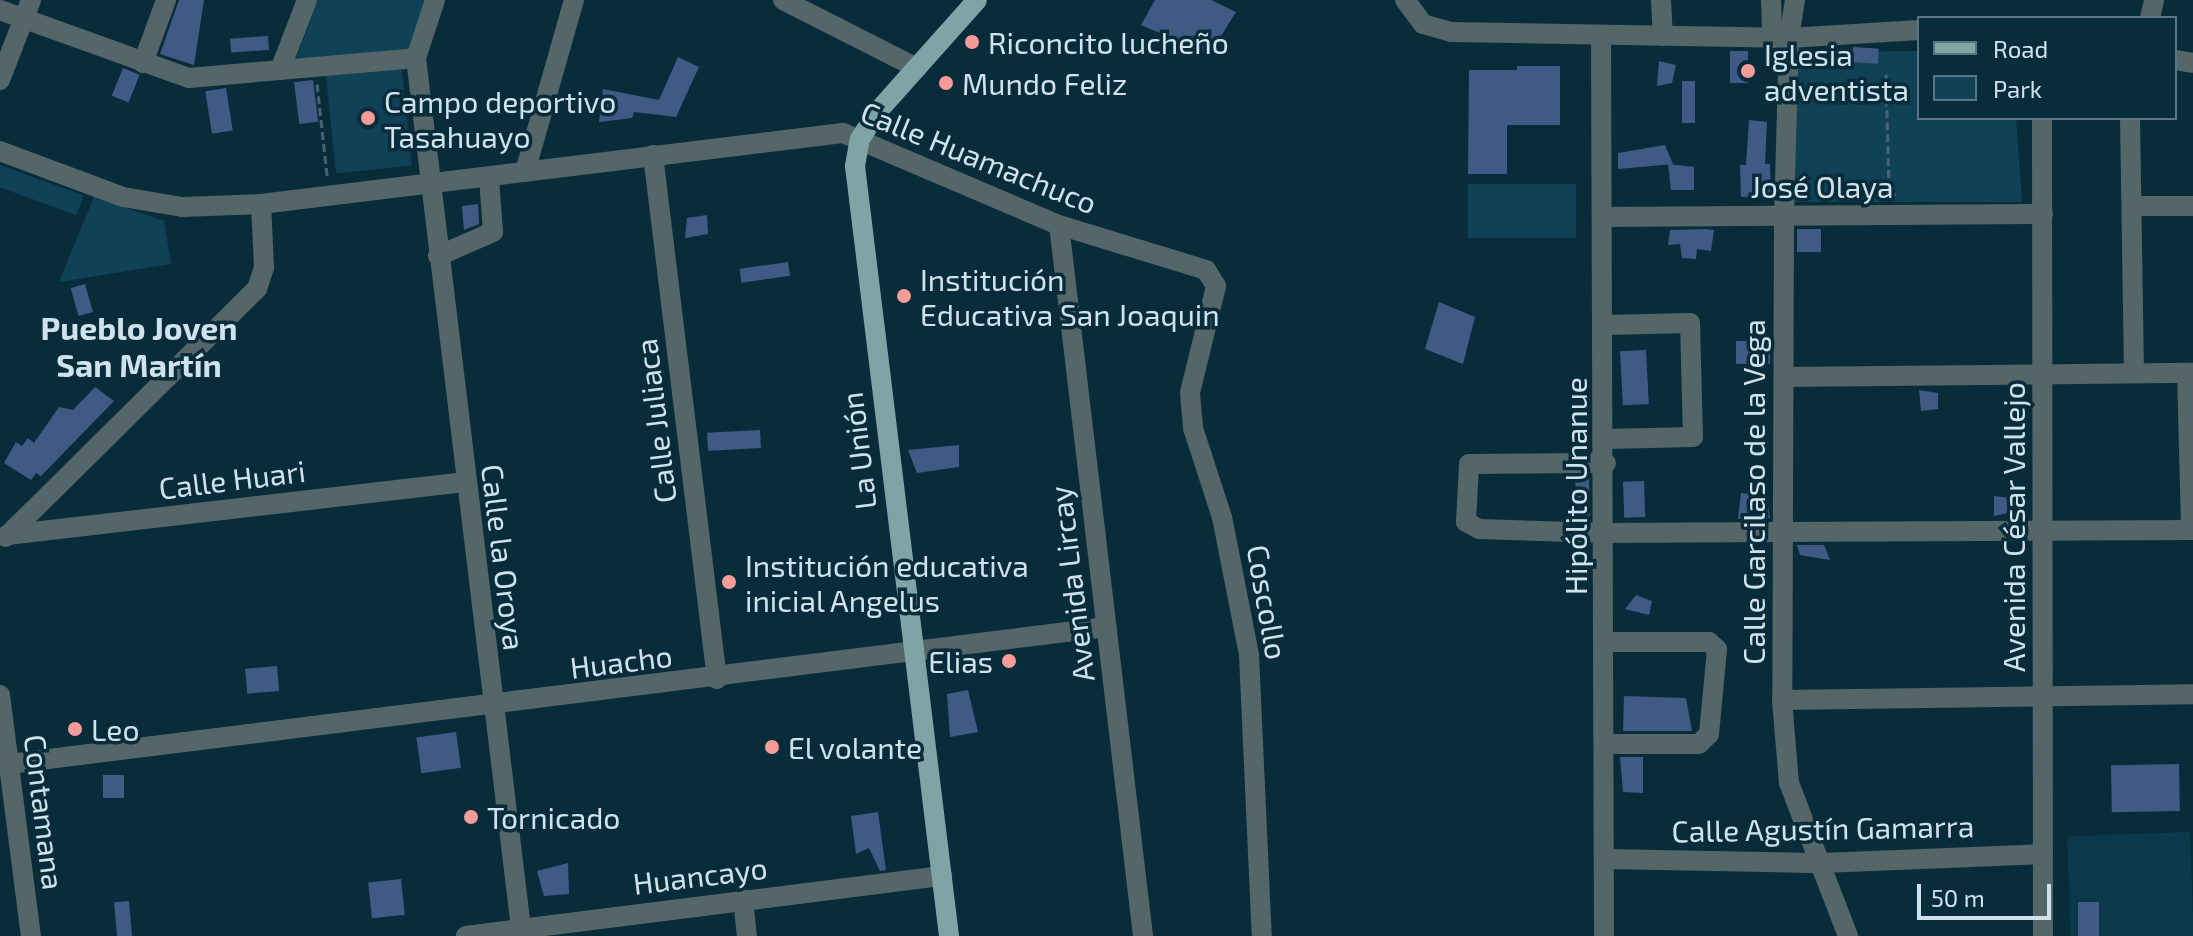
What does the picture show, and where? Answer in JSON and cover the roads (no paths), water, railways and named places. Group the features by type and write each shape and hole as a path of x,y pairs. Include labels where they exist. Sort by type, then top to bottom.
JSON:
{"main road":[{"path":"860,139 977,0"},
{"name":"La Unión","path":"860,139 857,191 949,936"}],"street":[{"path":"0,80 31,0"},
{"path":"143,63 166,0"},
{"path":"280,70 307,0"},
{"path":"0,10 189,78 416,58 435,0"},
{"path":"525,172 574,0"},
{"path":"783,0 917,68"},
{"path":"1405,0 1415,17 1435,30 1780,38 1917,30"},
{"path":"1661,0 1663,36"},
{"path":"1771,0 1780,38"},
{"path":"1780,38 1795,0"},
{"name":"Hipólito Unanue","path":"1601,36 1606,439 1604,936"},
{"name":"Calle Garcilaso de la Vega","path":"1780,38 1784,216 1782,700 1789,783 1848,936"},
{"name":"Calle la Oroya","path":"416,58 464,482 522,933"},
{"name":"Avenida César Vallejo","path":"2042,120 2043,936"},
{"path":"2130,120 2134,372"},
{"name":"Calle Huamachuco","path":"0,151 149,202 182,207 261,204 826,133 860,139 1059,225 1206,270 1216,286"},
{"name":"Calle Juliaca","path":"653,155 717,679"},
{"path":"438,256 493,232 489,177"},
{"path":"4,539 257,289 264,267 261,204"},
{"path":"2132,206 2193,206"},
{"name":"José Olaya","path":"1602,217 2043,214"},
{"name":"Avenida Lircay","path":"1059,225 1143,936"},
{"name":"Coscollo","path":"1216,286 1190,393 1193,428 1222,517 1249,655 1262,936"},
{"path":"1605,325 1690,323 1693,437 1606,439"},
{"path":"1606,463 1469,464 1466,522 1479,529 1784,535 2192,530 2190,373 1784,377"},
{"name":"Calle Huari","path":"4,539 464,482"},
{"name":"Huacho","path":"4,764 492,707 1106,627"},
{"path":"1605,744 1699,744 1709,734 1717,649 1709,642 1606,642"},
{"path":"1782,700 2193,694"},
{"name":"Contamana","path":"0,695 4,764 31,936"},
{"name":"Calle Agustín Gamarra","path":"1605,859 1822,863 2043,854"},
{"name":"Huancayo","path":"466,936 522,933 743,899 942,876"},
{"path":"743,899 747,936"}],"place":[{"name":"Riconcito lucheño","path":"972,42"},
{"name":"Iglesia adventista","path":"1748,71"},
{"name":"Mundo Feliz","path":"946,83"},
{"name":"Campo deportivo Tasahuayo","path":"368,118"},
{"name":"Institución Educativa San Joaquin","path":"904,296"},
{"name":"Institución educativa inicial Angelus","path":"729,582"},
{"name":"Elias","path":"1009,661"},
{"name":"Leo","path":"75,729"},
{"name":"El volante","path":"772,747"},
{"name":"Tornicado","path":"471,817"}],"district":[{"name":"Pueblo Joven San Martín","path":"139,346"}]}
